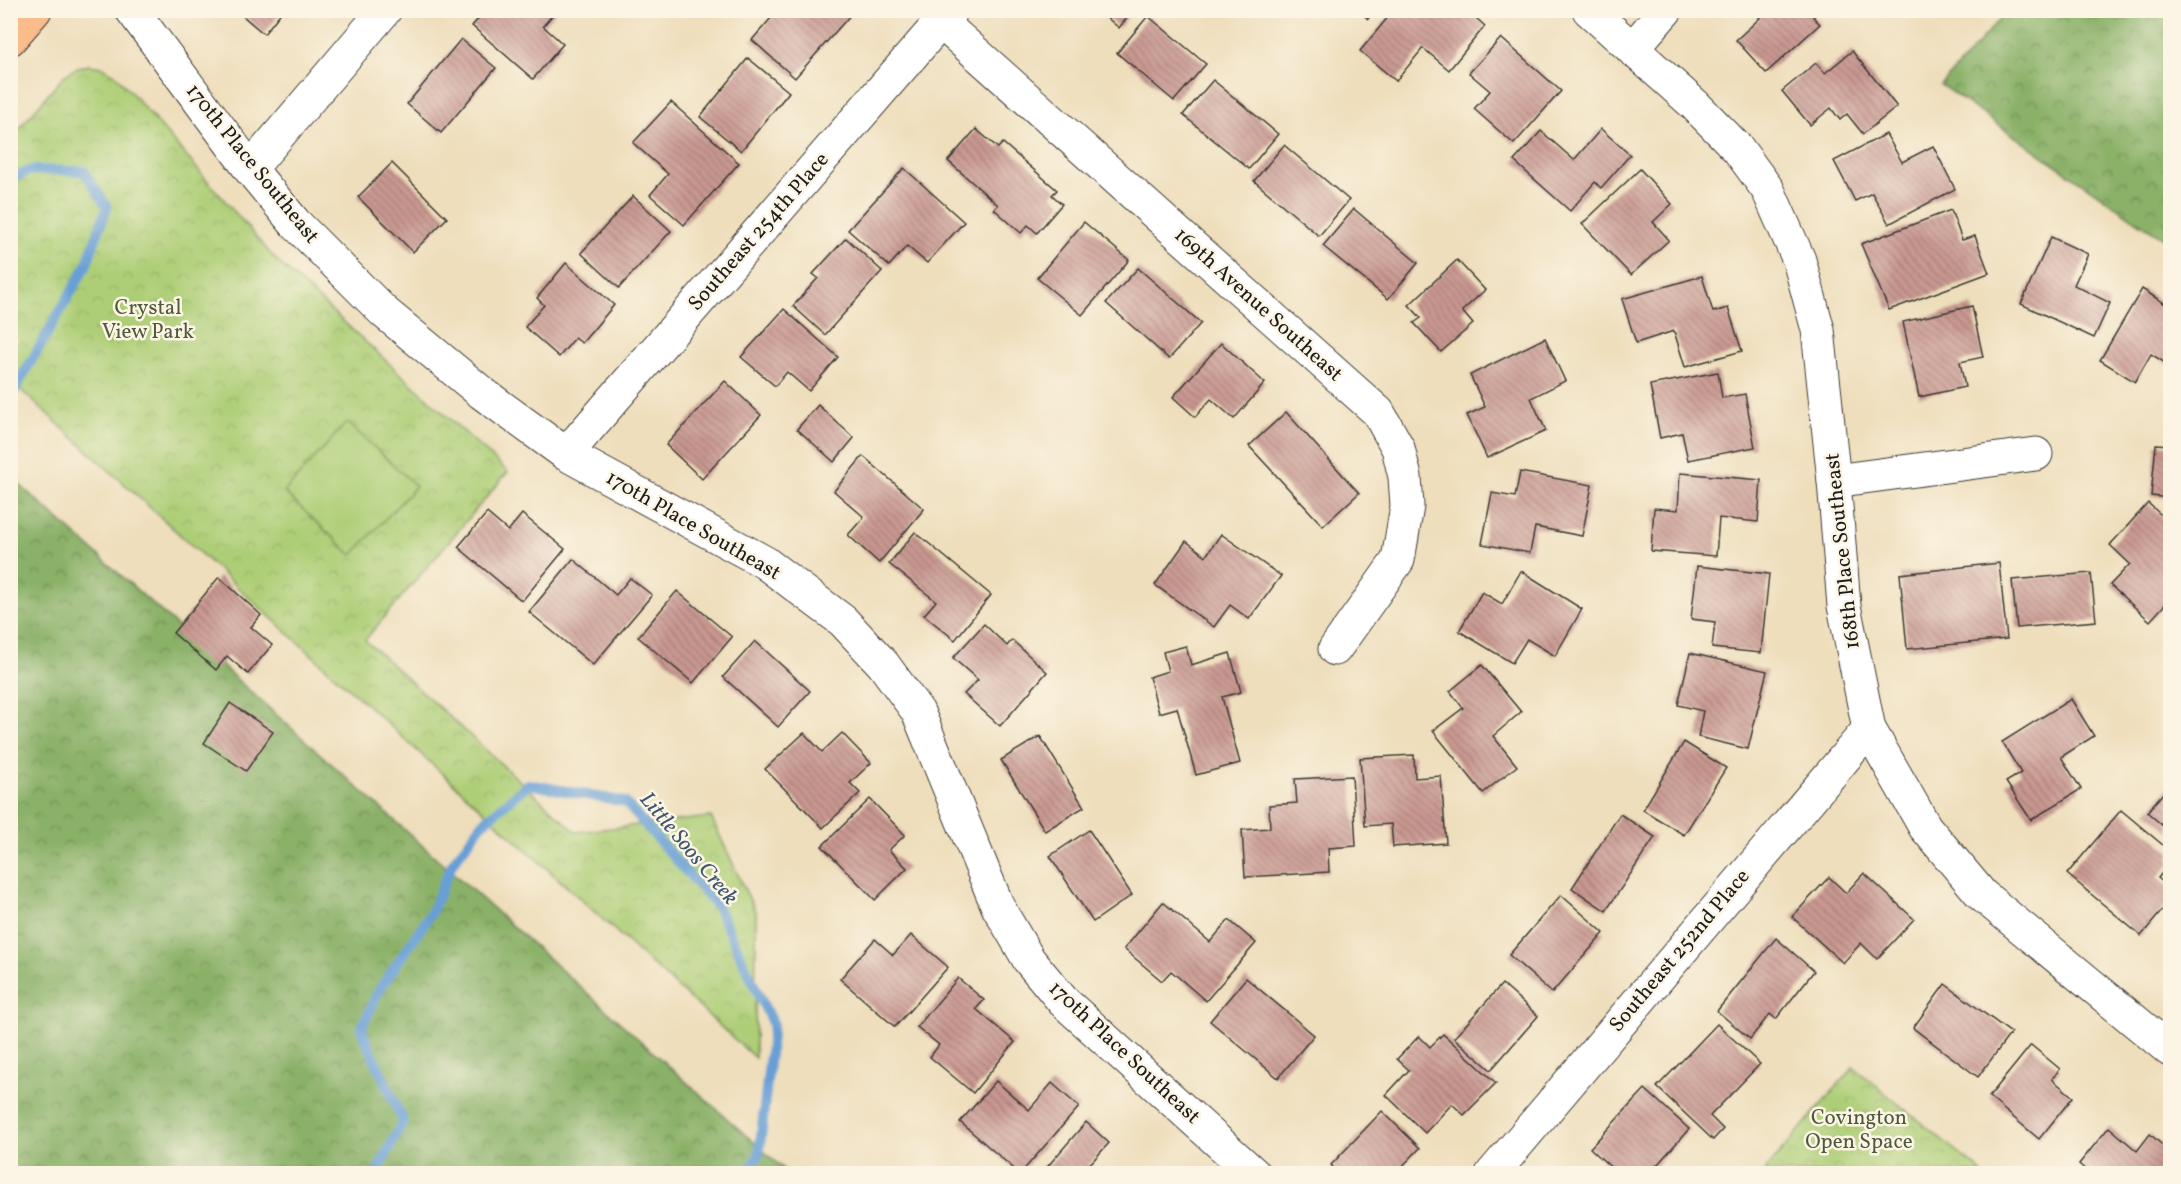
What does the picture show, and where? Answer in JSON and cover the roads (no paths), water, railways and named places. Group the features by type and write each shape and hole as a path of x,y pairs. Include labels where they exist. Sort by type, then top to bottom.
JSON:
{"main road":[{"path":"10,39 35,10"}],"street":[{"name":"170th Place Southeast","path":"132,10 250,170 295,223 384,312 482,393 566,454 764,562 843,621 883,664 918,712 998,907 1029,960 1063,1001 1254,1173"},
{"path":"250,170 385,10"},
{"name":"168th Place Southeast","path":"1589,10 1695,105 1738,149 1768,190 1799,260 1818,330 1844,606 1869,729 1925,826 1982,895 2166,1036"},
{"path":"1632,49 1666,10"},
{"name":"Southeast 254th Place","path":"566,454 946,16"},
{"name":"169th Avenue Southeast","path":"946,16 1378,412 1398,448 1406,477 1407,506 1398,560 1335,649"},
{"path":"1834,481 2036,454"},
{"name":"Southeast 252nd Place","path":"1492,1173 1869,729"}],"waterway":[{"name":"Little Soos Creek","path":"10,179 31,170 84,171 107,207 86,266 10,398"},
{"name":"Little Soos Creek","path":"376,1174 403,1121 361,1029 379,990 431,913 452,864 482,824 528,784 625,802 718,908 773,1025 759,1155 746,1174"}],"park label":[{"name":"Crystal View Park","path":"148,320"},
{"name":"Covington Open Space","path":"1859,1130"}]}
